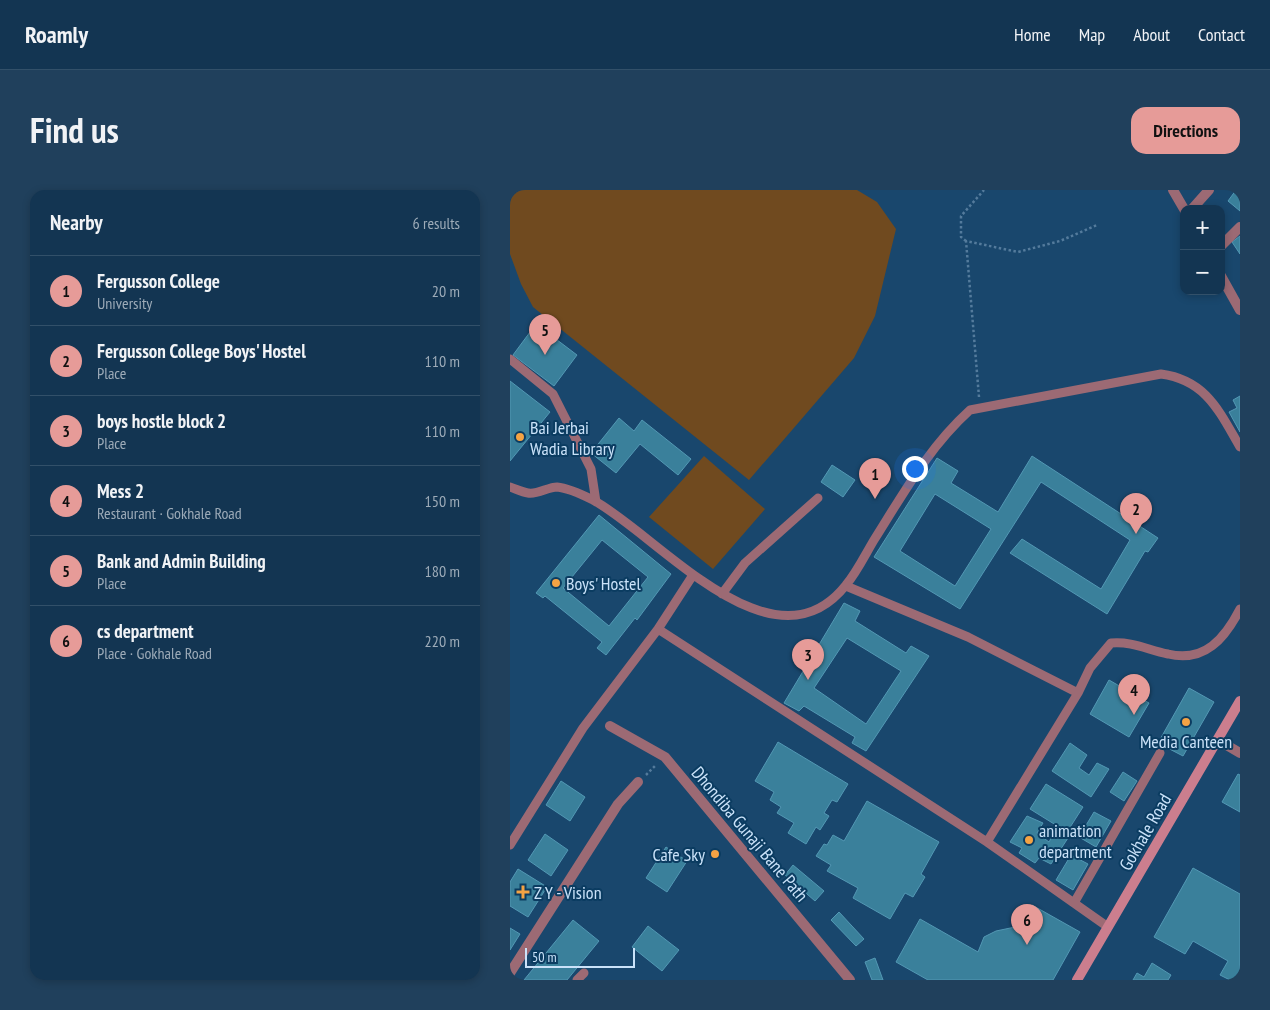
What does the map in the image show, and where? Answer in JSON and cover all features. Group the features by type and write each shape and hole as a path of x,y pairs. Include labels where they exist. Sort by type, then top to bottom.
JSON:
{"street":[{"path":"1174,190 1182,205"},
{"path":"1196,205 1209,190"},
{"path":"1225,242 1240,227"},
{"path":"1225,283 1240,310"},
{"name":"Gokhale Road","path":"1077,980 1240,701"},
{"name":"Dhondiba Gunaji Bane Path","path":"610,726 664,757 850,980"},
{"path":"1218,740 1240,753"},
{"path":"510,973 618,804 640,780"}],"lane":[{"path":"510,359 553,394 591,469 596,502"},
{"path":"510,487 529,494 557,487 596,502 693,575 740,605 790,616 811,612 846,586 921,464 952,427 970,410 1161,374 1180,377 1200,389 1217,407 1240,447"},
{"path":"722,594 745,563 818,498"},
{"path":"510,845 583,728 658,630 693,575"},
{"path":"846,586 968,637 1078,693"},
{"path":"987,842 1078,693 1090,668 1111,643 1125,642 1169,655 1189,656 1212,647 1228,632 1240,609"},
{"path":"658,630 987,842 1108,927"},
{"path":"1074,903 1160,753"}],"path":[{"path":"984,190 961,216 961,237 966,241 1018,252 1060,241 1097,225"},
{"path":"966,241 980,408"},
{"path":"640,780 660,761"}],"shaded area":[{"path":"510,190 857,190 877,202 896,229 875,316 854,358 749,480 533,307 521,284 510,254"},
{"path":"704,456 765,509 713,569 649,517"}],"building":[{"path":"1236,190 1240,190 1240,211 1228,201"},
{"path":"1240,236 1240,254 1232,242"},
{"path":"536,324 577,355 554,386 513,355"},
{"name":"Bai Jerbai Wadia Library","path":"510,381 550,412 510,461"},
{"path":"1240,396 1240,432 1229,412 1237,408 1233,400"},
{"path":"619,418 634,431 642,420 691,459 678,475 640,444 616,473 591,453"},
{"path":"1032,456 1158,538 1148,552 1145,551 1107,614 1010,553 1022,539 1101,589 1130,540 1041,482 960,609 874,557 937,458 958,471 951,483 998,512","holes":["935,494 991,529 955,586 900,551"]},
{"path":"832,465 855,480 843,497 821,482"},
{"name":"Boys' Hostel","path":"599,515 671,574 637,620 635,618 606,655 597,648 602,642 545,596 543,598 536,593","holes":["602,540 648,577 609,626 563,588"]},
{"path":"844,603 860,611 855,621 906,653 911,646 929,656 866,751 852,743 855,737 804,706 799,711 784,703","holes":["847,638 901,671 866,724 814,688"]},
{"path":"1109,680 1149,703 1129,737 1090,714"},
{"name":"Media Canteen","path":"1189,688 1214,702 1183,756 1158,743"},
{"path":"778,742 848,784 837,802 832,800 824,813 829,816 820,830 816,827 806,844 788,833 794,823 777,813 781,807 770,800 774,792 755,781"},
{"path":"1070,743 1087,755 1079,768 1089,775 1097,763 1109,769 1091,797 1052,771"},
{"path":"1123,772 1137,781 1124,801 1110,792"},
{"path":"1238,774 1240,775 1240,812 1222,802"},
{"path":"561,781 585,797 570,821 546,805"},
{"path":"1046,784 1083,807 1067,832 1030,809"},
{"path":"867,801 939,842 921,874 925,877 913,897 905,893 890,919 853,898 858,888 827,871 831,865 816,856 824,844 827,845 833,835 844,841"},
{"path":"1094,812 1111,821 1096,847 1079,837"},
{"name":"animation department","path":"1027,816 1043,823 1037,833 1049,842 1055,831 1068,838 1051,864 1039,858 1035,863 1019,853 1022,848 1010,842"},
{"path":"545,834 568,850 551,876 528,860"},
{"path":"666,847 687,861 667,892 646,878"},
{"path":"1071,855 1088,864 1073,890 1056,880"},
{"path":"793,865 824,891 815,901 785,875"},
{"path":"1193,868 1240,894 1240,980 1230,980 1220,975 1228,961 1193,941 1185,954 1154,937"},
{"path":"518,869 547,887 528,917 510,906 510,882"},
{"path":"1032,905 1080,932 1053,980 928,980 896,962 920,919 978,952 984,937 996,931 1020,926"},
{"path":"839,912 864,939 856,946 831,920"},
{"path":"573,920 599,941 567,980 524,980"},
{"path":"648,926 679,950 662,971 632,947"},
{"path":"510,928 520,934 510,950"},
{"path":"875,958 883,980 872,980 865,962"},
{"path":"1152,963 1171,975 1168,980 1133,980 1137,973 1144,977"}],"place":[{"name":"Bank and Admin Building","path":"545,355"},
{"name":"Bai Jerbai Wadia Library","path":"520,437"},
{"name":"Fergusson College","path":"875,499"},
{"name":"Fergusson College Boys' Hostel","path":"1136,534"},
{"name":"Boys' Hostel","path":"556,583"},
{"name":"boys hostle block 2","path":"808,680"},
{"name":"Mess 2","path":"1134,715"},
{"name":"Media Canteen","path":"1186,722"},
{"name":"animation department","path":"1029,840"},
{"name":"Cafe Sky","path":"715,854"},
{"name":"Z Y - Vision","path":"523,892"},
{"name":"cs department","path":"1027,945"}]}
